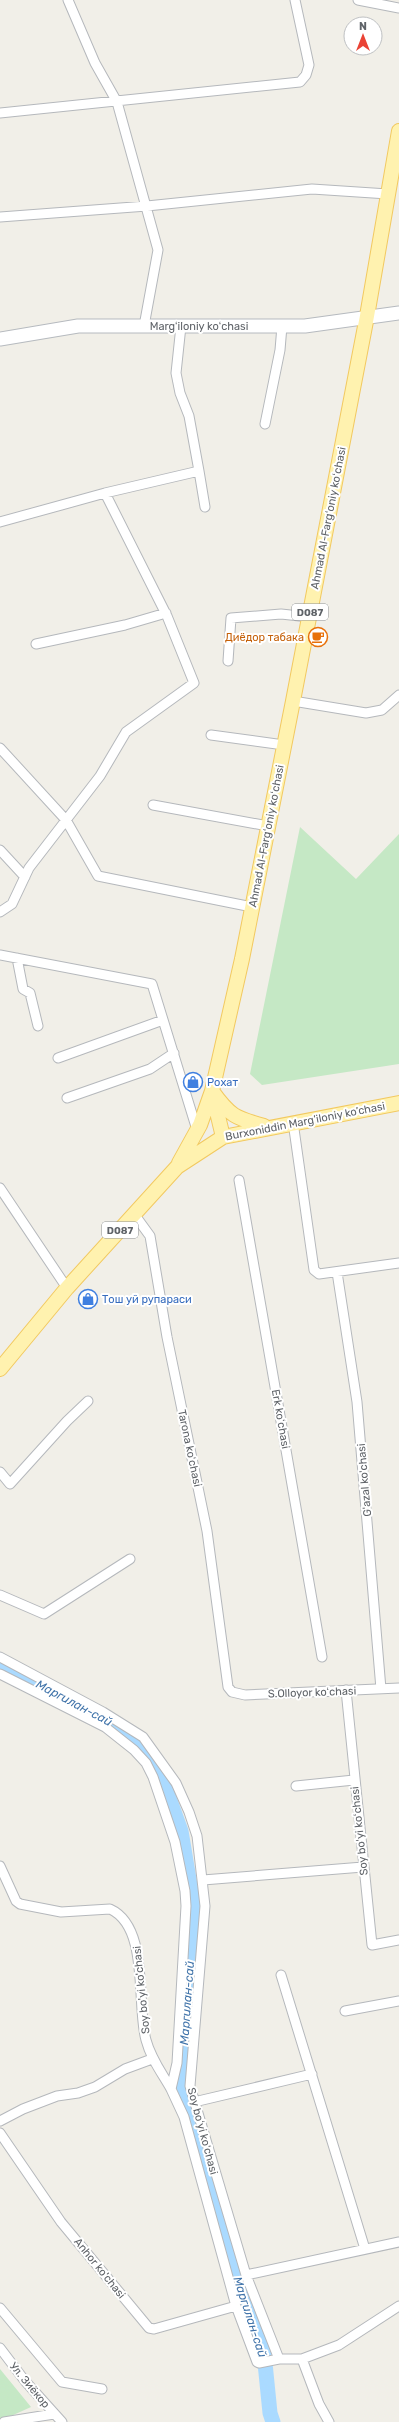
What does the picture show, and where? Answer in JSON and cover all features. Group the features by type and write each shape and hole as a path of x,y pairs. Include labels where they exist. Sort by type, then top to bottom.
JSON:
{"main road":[{"name":"Ahmad Al-Fargʻoniy koʻchasi","path":"212,1091 252,906 368,316 399,131"},
{"path":"212,1091 225,1109 237,1118 267,1127"},
{"name":"D087","path":"177,1167 197,1130 212,1091"},
{"name":"D087","path":"212,1091 224,1136"},
{"name":"Burxoniddin Marg’iloniy ko’chasi","path":"0,1369 67,1288 177,1167 224,1136 399,1103"}],"street":[{"path":"68,0 95,63 117,102 158,250 144,326"},
{"path":"0,112 117,102 300,82 306,75 309,65 296,0"},
{"path":"358,0 399,8"},
{"path":"0,217 147,206 312,189 388,194"},
{"name":"Margʻiloniy koʻchasi","path":"0,338 78,326 304,326 368,316 399,313"},
{"path":"181,326 176,373 180,393 189,416 205,507"},
{"path":"264,424 280,350 282,326"},
{"path":"0,522 105,493 199,471"},
{"path":"0,912 12,904 25,877 100,776 126,732 194,683 166,613 105,493"},
{"path":"36,644 125,625 166,613"},
{"path":"228,661 231,618 281,614 309,617"},
{"path":"293,701 366,713 382,710 399,695"},
{"path":"211,735 284,745"},
{"path":"0,748 66,820 98,876 252,906"},
{"path":"153,805 268,826"},
{"path":"0,850 25,877"},
{"path":"0,955 149,982 153,986 197,1130"},
{"path":"17,958 23,989 30,993 38,1026"},
{"path":"58,1058 163,1020"},
{"path":"67,1098 150,1069 174,1053"},
{"path":"293,1122 312,1264 319,1274 399,1263"},
{"name":"Erk koʻchasi","path":"239,1180 322,1657"},
{"path":"0,1188 67,1288"},
{"name":"Tarona koʻchasi","path":"134,1214 150,1236 166,1337 207,1531 228,1686"},
{"name":"G'azal ko'chasi","path":"337,1272 357,1402 381,1689"},
{"path":"0,1472 10,1484 88,1400"},
{"path":"0,1595 44,1614 130,1559"},
{"name":"Soy boʻyi koʻchasi","path":"0,1657 103,1712 143,1737 176,1783 189,1812 197,1836 205,1906 190,2086 246,2275 277,2360"},
{"name":"Soy boʻyi koʻchasi","path":"0,1674 105,1727 134,1750 146,1763 153,1777 175,1842 183,1876 186,1906 177,2063 171,2089 184,2117 236,2306 259,2363 277,2360 302,2359"},
{"name":"S.Olloyor koʻchasi","path":"228,1686 232,1692 245,1695 399,1688"},
{"name":"Soy boʻyi koʻchasi","path":"346,1690 362,1867 372,1945 399,1940"},
{"path":"296,1786 354,1780"},
{"name":"Soy bo'yi ko'chasi","path":"0,1866 16,1901 20,1904 61,1912 110,1910 120,1918 136,1941 138,1951 141,2015 146,2040 152,2059 171,2089"},
{"path":"203,1880 362,1867"},
{"path":"281,1975 365,2249"},
{"path":"345,2011 399,2001"},
{"path":"0,2121 23,2109 50,2099 78,2093 95,2087 125,2069 152,2059"},
{"path":"194,2102 312,2074"},
{"name":"Anhor ko'chasi","path":"0,2133 61,2222 149,2328 154,2329 236,2306"},
{"path":"246,2275 399,2242"},
{"path":"329,2422 319,2404 302,2359 339,2345 399,2306"},
{"path":"0,2308 62,2382 102,2389"},
{"name":"Ул. Зиёкор","path":"0,2348 62,2422"},
{"path":"4,2422 54,2414"}],"green space":[{"path":"300,827 356,879 399,834 399,1064 262,1085 250,1074"},
{"path":"0,2369 31,2407 0,2421"}],"waterway":[{"name":"Маргилан-сай","path":"0,1663 128,1732 163,1781 181,1831 193,1903 182,2084 193,2128 238,2277 264,2353 270,2413 273,2422"}],"place":[{"name":"Диёдор табака","path":"318,637"},
{"name":"Рохат","path":"193,1082"},
{"name":"Тош уй рупараси","path":"88,1299"}]}
